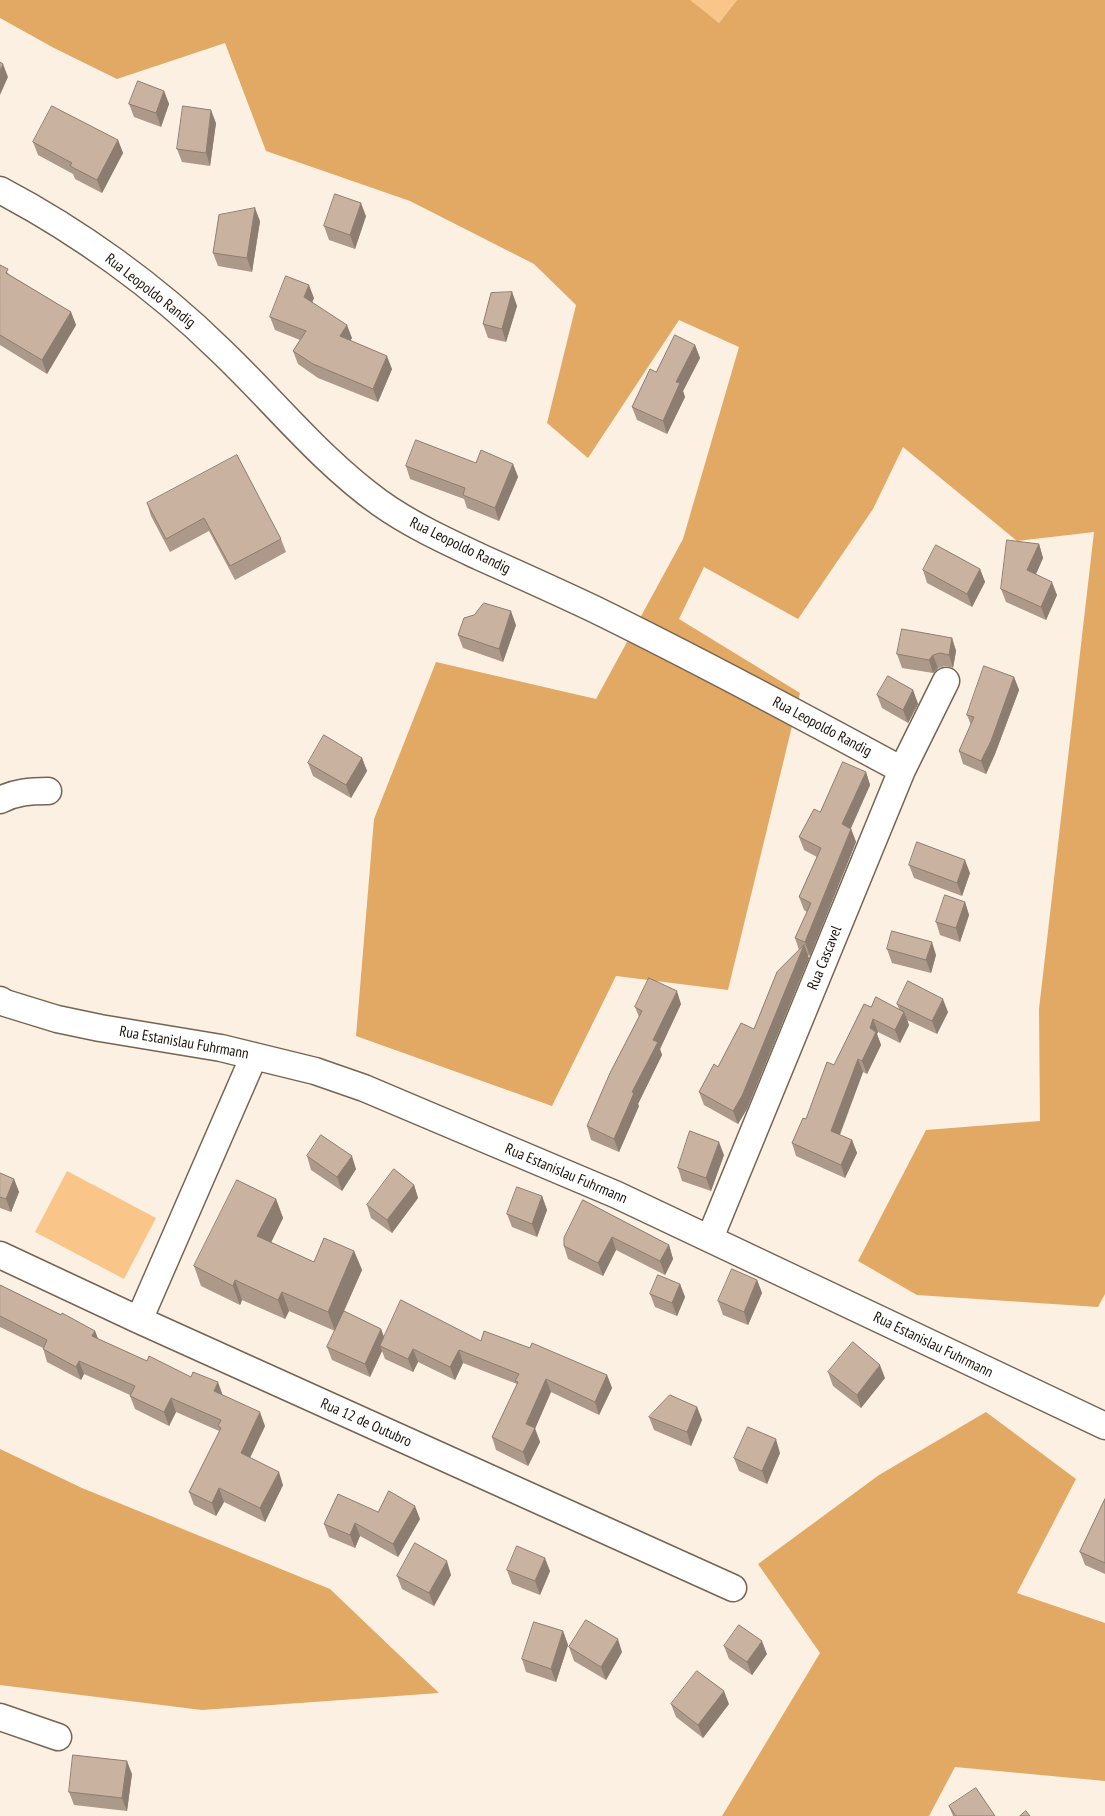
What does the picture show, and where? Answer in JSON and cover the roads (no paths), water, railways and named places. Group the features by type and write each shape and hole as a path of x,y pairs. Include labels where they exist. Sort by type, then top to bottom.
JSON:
{"street":[{"name":"Rua Leopoldo Randig","path":"0,190 31,206 130,272 190,321 221,350 340,472 383,505 426,532 594,610 770,699 902,770"},
{"name":"Rua Cascavel","path":"710,1238 902,770 946,681"},
{"path":"0,800 20,793 48,791"},
{"name":"Rua Estanislau Fuhrmann","path":"0,1000 57,1019 221,1048 315,1071 364,1088 617,1195 1105,1426"},
{"path":"139,1320 254,1056"},
{"name":"Rua 12 de Outubro","path":"0,1255 139,1320 733,1588"},
{"path":"0,1717 58,1737"}]}
